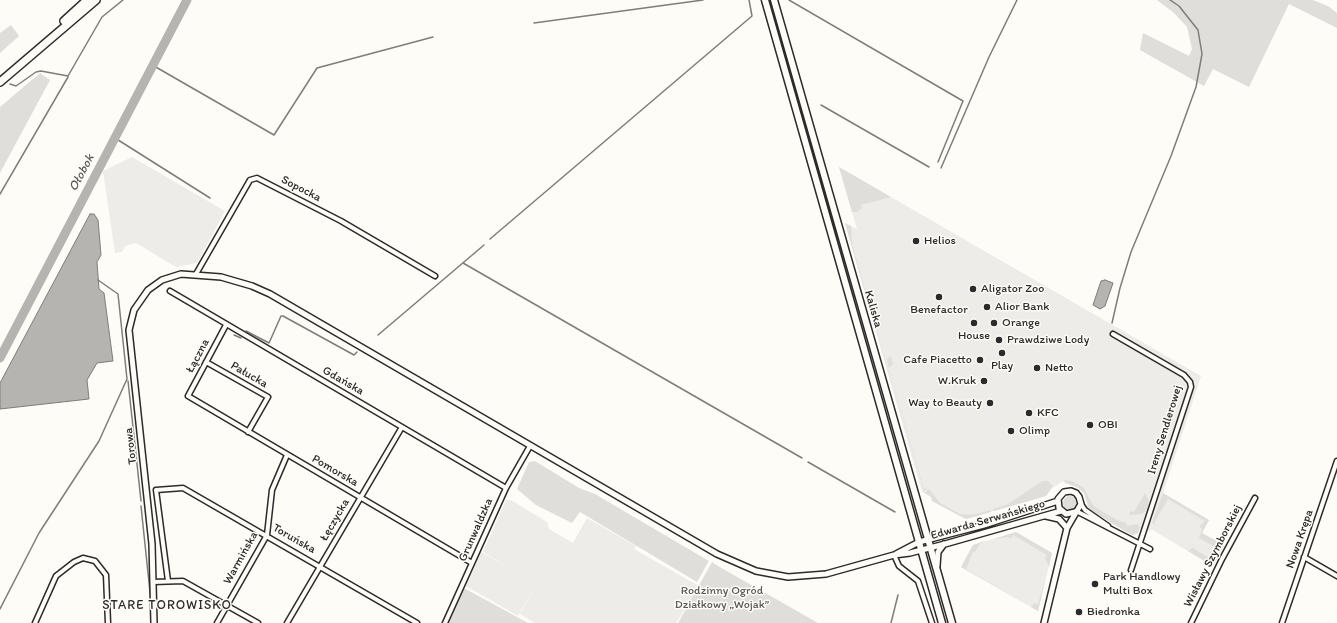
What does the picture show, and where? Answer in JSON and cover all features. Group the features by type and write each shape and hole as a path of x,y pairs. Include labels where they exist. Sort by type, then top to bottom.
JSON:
{"highway":[{"path":"24,61 87,0"},
{"path":"0,82 96,0"}],"main road":[{"name":"Kaliska","path":"764,0 942,623"},
{"name":"Kaliska","path":"774,0 952,623"}],"street":[{"name":"Sopocka","path":"196,274 250,180 257,178 340,221 435,276"},
{"name":"Torowa","path":"154,623 148,503 129,330 132,315 138,303 148,290 162,280 181,274 196,274"},
{"path":"196,274 233,279 270,294 717,554 756,571 788,576 815,576 894,555 899,566 918,581 932,623"},
{"name":"Gdańska","path":"170,291 506,488"},
{"name":"Łączna","path":"188,396 226,325"},
{"name":"Ireny Sendlerowej","path":"1113,334 1184,375 1190,382 1191,387 1131,570"},
{"name":"Pałucka","path":"206,362 268,397 248,432"},
{"name":"Pomorska","path":"188,396 472,563"},
{"name":"Łęczycka","path":"287,623 402,427"},
{"name":"Grunwaldzka","path":"445,623 506,488 530,446"},
{"name":"Warmińska","path":"217,623 267,535 272,490 287,455"},
{"name":"Nowa Krępa","path":"1282,623 1337,461"},
{"name":"Toruńska","path":"168,581 156,490 174,488 187,489 417,623"},
{"path":"1067,528 1058,501 1062,494 1071,491 1079,497 1085,510 1110,527 1150,550"},
{"name":"Wisławy Szymborskiej","path":"1190,623 1255,498"},
{"name":"Edwarda Serwańskiego","path":"894,555 921,550 930,544 1058,501"},
{"path":"1044,623 1067,528 1081,504"},
{"name":"Edwarda Serwańskiego","path":"894,555 902,549 919,542 945,544 1043,515 1062,512"},
{"path":"1062,512 1070,514 1076,512 1110,527"},
{"path":"1043,515 1055,516 1067,528"},
{"path":"937,568 938,552 945,544"},
{"path":"1304,557 1337,576"},
{"path":"36,623 56,576 74,562 83,558 95,561 106,575 108,623"},
{"path":"153,582 183,581 258,623"}],"shaded area":[{"path":"132,157 225,211 197,263 176,267 136,243 125,246 122,252 115,253 103,171"},
{"path":"839,167 1201,376 1163,493 1209,520 1202,533 1224,545 1213,566 1151,529 1150,531 1140,528 1138,533 1133,535 1115,525 1088,509 1085,491 1069,482 1062,482 1052,488 1046,496 966,519 932,501 931,497 922,492 845,223 857,229"},
{"path":"90,214 94,214 98,220 101,255 97,262 99,289 104,293 113,361 97,363 87,380 89,399 0,409 0,383"},
{"path":"1105,280 1113,283 1105,306 1100,309 1093,305 1101,281"},
{"path":"506,500 511,500 547,522 549,529 573,543 587,518 636,546 634,549 699,586 676,623 535,623 520,614 537,584 518,616 466,586 481,552 509,568 483,552"},
{"path":"1016,532 1052,553 1038,611 961,567 973,545"}],"green space":[{"path":"1157,0 1313,0 1328,6 1337,13 1337,28 1289,4 1249,87 1213,69 1204,86 1140,50 1143,33 1189,56 1192,49 1187,27 1174,13"},
{"path":"11,25 19,36 0,53 0,33"},
{"path":"40,73 50,80 0,173 0,107"},
{"path":"839,167 891,197 861,205 862,208 857,212 852,212"},
{"path":"845,223 851,226 852,244 923,492"},
{"path":"891,356 893,364 889,368 924,489 928,487 924,491 888,365 887,359"},
{"path":"535,461 579,488 595,494 709,561 697,582 580,512 572,523 536,505 517,489 529,462"},
{"path":"1064,480 1072,481 1084,488 1095,507 1117,520 1126,523 1127,526 1137,524 1140,528 1138,533 1133,535 1128,533 1089,509 1084,493 1077,487 1065,483"},
{"path":"1042,481 1048,481 1053,486 1046,496 994,511 993,509 1008,504"},
{"path":"929,489 940,503 960,514 972,515 991,510 991,512 966,519 932,501 931,497 925,493"},
{"path":"1145,493 1149,501 1146,511 1141,514 1129,515 1131,511 1134,512"},
{"path":"1163,493 1209,520 1202,533 1224,545 1213,566 1188,551 1193,548 1210,559 1216,553 1215,551 1217,548 1199,538 1202,529 1199,527 1205,521 1168,499 1154,523 1157,525 1152,523"},
{"path":"1067,496 1073,496 1077,500 1077,506 1073,510 1067,510 1063,506 1063,500"},
{"path":"1016,532 1052,553 1049,567 1045,558 1047,555 1013,535 1011,538 1006,537 994,539"},
{"path":"985,541 980,544 975,552 973,552 966,569 1031,607 961,567 973,545"},
{"name":"Rodzinny Ogród Działkowy „Wojak”","path":"712,562 718,566 818,623 678,623"},
{"path":"1046,577 1038,611 1031,607 1034,603 1038,604"},
{"path":"464,588 528,623 448,623"}],"waterway":[{"path":"10,84 16,86 36,72 41,71 68,76 102,17 123,0"},
{"name":"Ołobok","path":"0,358 187,0"},
{"path":"534,23 703,0"},
{"path":"490,239 752,16 749,0"},
{"path":"789,0 963,101 938,162"},
{"path":"941,168 989,57 1017,0"},
{"path":"1112,323 1120,288 1131,252 1171,156 1196,87 1202,54 1198,30 1179,6 1170,0"},
{"path":"154,66 274,135 317,68 433,37"},
{"path":"0,194 68,77"},
{"path":"821,105 929,167"},
{"path":"115,138 210,198"},
{"path":"378,335 484,245"},
{"path":"463,263 802,458"},
{"path":"0,609 39,533 99,441 127,379 118,294 98,280"},
{"path":"246,331 269,343 281,316 283,316 354,355 357,352"},
{"path":"234,335 241,338"},
{"path":"128,381 141,501"},
{"path":"808,462 895,512"},
{"path":"141,506 151,602"},
{"path":"891,623 898,595"}],"place":[{"name":"Helios","path":"916,241"},
{"name":"Aligator Zoo","path":"973,289"},
{"name":"Benefactor","path":"939,297"},
{"name":"Alior Bank","path":"987,307"},
{"name":"House","path":"974,323"},
{"name":"Orange","path":"994,323"},
{"name":"Prawdziwe Lody","path":"999,340"},
{"name":"Play","path":"1002,353"},
{"name":"Cafe Piacetto","path":"980,360"},
{"name":"Netto","path":"1037,368"},
{"name":"W.Kruk","path":"984,381"},
{"name":"Way to Beauty","path":"990,403"},
{"name":"KFC","path":"1029,413"},
{"name":"OBI","path":"1090,425"},
{"name":"Olimp","path":"1011,431"},
{"name":"Park Handlowy Multi Box","path":"1095,584"},
{"name":"Biedronka","path":"1079,612"}],"district":[{"name":"STARE TOROWISKO","path":"167,606"}]}
